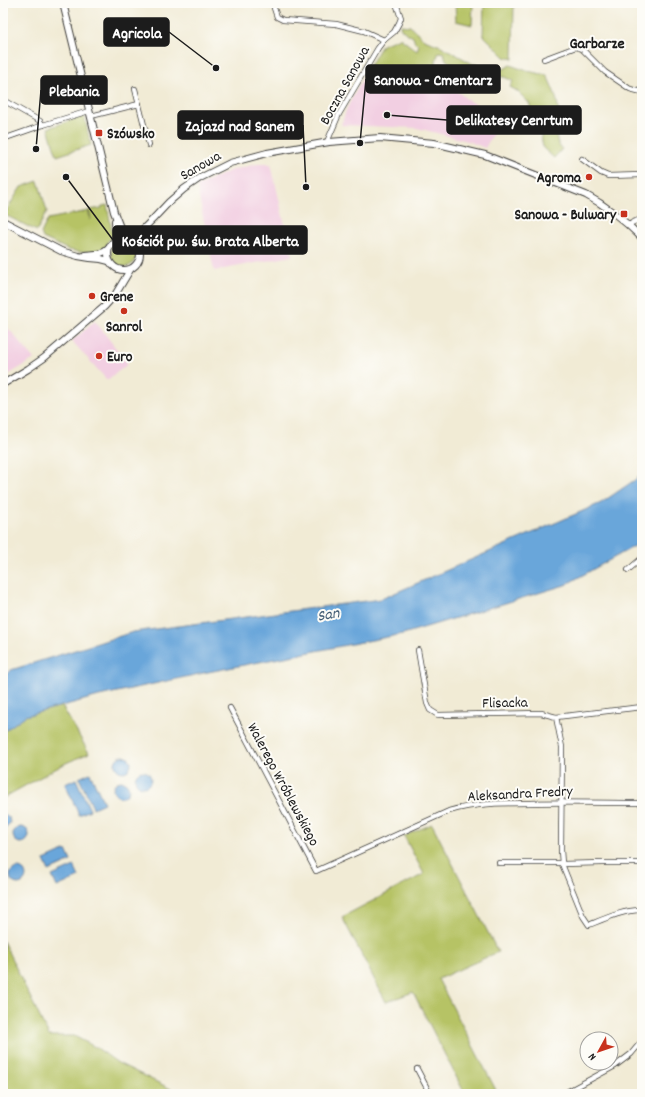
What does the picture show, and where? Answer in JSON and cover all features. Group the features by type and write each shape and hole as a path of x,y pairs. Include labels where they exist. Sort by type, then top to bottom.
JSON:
{"main road":[{"path":"63,3 114,212 120,230 128,239"},
{"name":"Sanowa","path":"153,219 178,194 200,178 230,163 267,153 327,142 380,138 434,143 485,155 586,195 606,207 642,238"},
{"path":"78,256 100,254 104,252 114,241 116,237 114,212"},
{"path":"128,239 137,235 153,219"},
{"path":"138,247 138,243 153,219"},
{"path":"3,221 56,249 78,256 109,261"},
{"path":"3,384 36,364 113,298 130,270 138,263 140,258 140,253 135,242 120,238 114,241"},
{"path":"108,248 107,253 109,261 120,273 120,288"},
{"path":"116,269 124,271 130,270"}],"street":[{"name":"Boczna Sanowa","path":"274,3 274,8 278,17 283,20 336,24 364,31 384,40"},
{"name":"Boczna Sanowa","path":"327,142 339,114 378,48 400,24 401,18 396,3"},
{"path":"544,59 576,47 582,49 605,72 630,89 642,92"},
{"path":"135,90 149,146"},
{"path":"3,100 40,121 43,125"},
{"path":"3,139 43,125 139,104"},
{"path":"582,159 601,173 608,176 642,175"},
{"path":"629,226 633,222 642,219"},
{"path":"628,570 642,558"},
{"name":"Flisacka","path":"418,650 427,702 430,710 438,714 541,713 556,717 642,708"},
{"name":"Walerego Wróblewskiego","path":"230,708 316,871"},
{"path":"556,717 562,747 562,864 583,916 589,925 624,912 642,910"},
{"name":"Aleksandra Fredry","path":"316,871 449,811 458,809 483,804 562,802 642,803"},
{"path":"499,863 642,863"},
{"path":"563,1094 615,1066 631,1054 642,1041"},
{"path":"417,1069 430,1094"}],"shaded area":[{"path":"366,72 387,91 393,91 435,73 469,101 487,109 493,134 485,148 468,141 417,128 341,125 347,108"},
{"path":"257,164 271,164 292,256 214,271 197,187 232,170"},
{"path":"95,321 128,364 107,380 72,341"},
{"path":"3,322 34,359 3,378"}],"green space":[{"path":"455,3 473,3 472,25 456,21"},
{"path":"484,3 514,3 513,59 505,57 483,35"},
{"path":"401,25 410,26 424,40 441,46 473,64 491,66 495,68 495,77 470,75 469,71 462,74 459,68 446,60 444,53 439,52 436,61 436,65 439,70 438,73 429,75 393,91 387,91 366,72 382,45 400,38 417,51 419,44 415,43 413,37 400,28"},
{"path":"510,65 527,71 547,75 554,91 557,103 558,112 556,135 562,149 554,158 543,148 541,135 529,103 517,91 510,87 513,81 501,77 502,68 504,69"},
{"path":"84,116 91,145 57,156 48,128"},
{"path":"38,181 47,211 37,231 3,214 21,187"},
{"path":"107,205 113,236 102,250 79,252 69,250 43,238 41,233 48,219 88,211 90,220 91,219 89,210 102,208 102,206"},
{"path":"124,241 133,245 137,254 133,263 124,267 115,263 111,254 115,245"},
{"path":"62,706 89,753 66,763 3,798 3,732 25,716"},
{"path":"432,824 498,952 438,979 498,1094 465,1094 413,992 386,1002 342,917 424,874 404,836"},
{"path":"3,941 49,1036 74,1036 97,1048 118,1063 184,1094 3,1094"}],"water":[{"name":"San","path":"642,475 642,542 565,585 403,634 208,672 99,696 25,716 3,732 3,677 11,670 133,632 381,599 601,503"},
{"path":"123,756 130,761 131,764 126,771 123,772 116,767 115,764 120,757"},
{"path":"143,771 150,776 151,779 146,786 143,787 136,782 135,779 140,772"},
{"path":"90,773 104,803 93,808 79,778"},
{"path":"76,779 90,810 79,815 65,784"},
{"path":"121,781 128,786 129,789 124,796 121,797 114,792 113,789 118,782"},
{"path":"3,813 9,817 10,823 3,829"},
{"path":"18,827 24,827 29,832 27,841 24,843 18,843 13,838 13,832"},
{"path":"66,850 71,861 49,871 44,860"},
{"path":"74,866 79,877 57,887 52,876"},
{"path":"15,868 21,868 26,873 24,882 21,884 15,884 10,879 10,873"}],"place":[{"name":"Agricola","path":"216,68"},
{"name":"Delikatesy Cenrtum","path":"387,115"},
{"name":"Szówsko","path":"99,133"},
{"name":"Sanowa - Cmentarz","path":"360,143"},
{"name":"Plebania","path":"36,149"},
{"name":"Kościół pw. św. Brata Alberta","path":"66,177"},
{"name":"Agroma","path":"589,177"},
{"name":"Zajazd nad Sanem","path":"306,187"},
{"name":"Sanowa - Bulwary","path":"624,214"},
{"name":"Grene","path":"92,296"},
{"name":"Sanrol","path":"124,311"},
{"name":"Euro","path":"99,356"}],"district":[{"name":"Garbarze","path":"597,42"}]}
